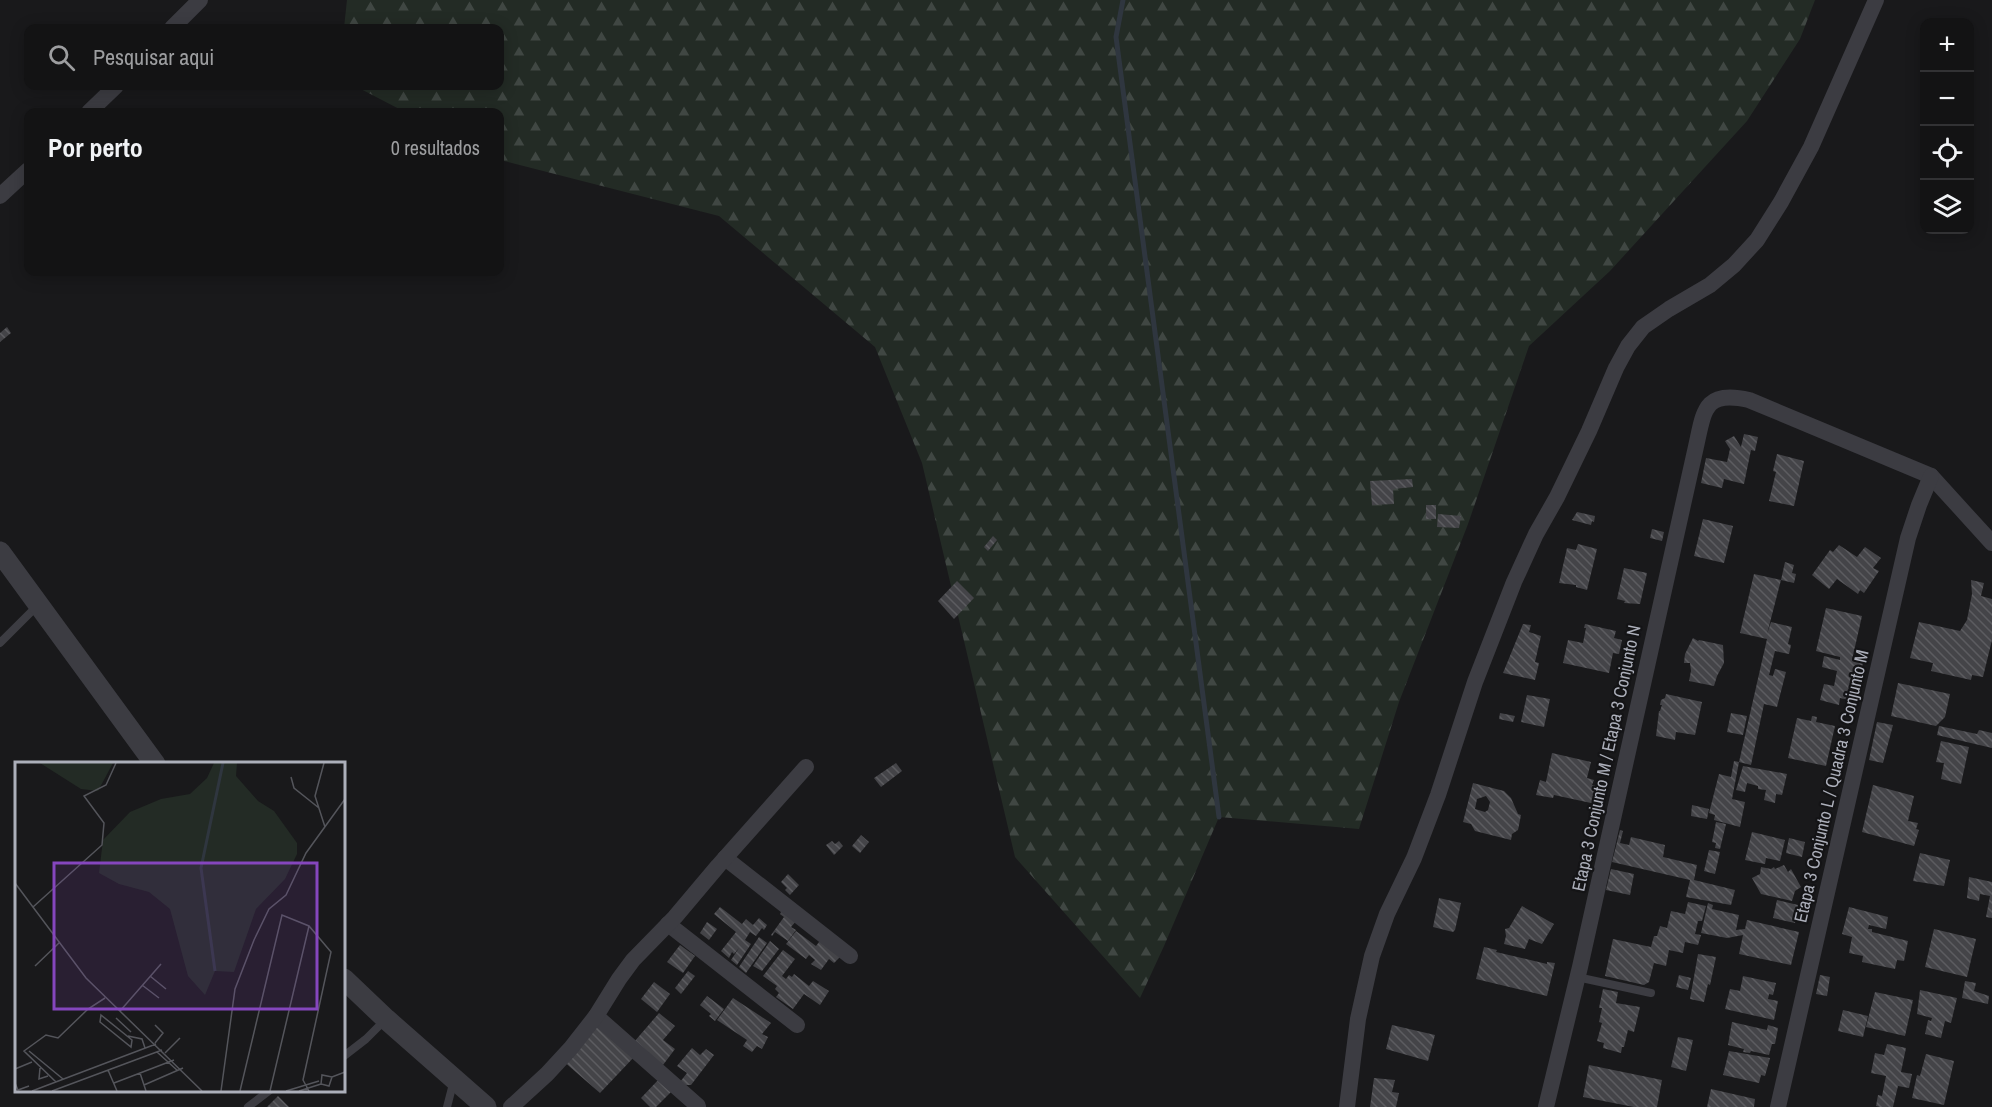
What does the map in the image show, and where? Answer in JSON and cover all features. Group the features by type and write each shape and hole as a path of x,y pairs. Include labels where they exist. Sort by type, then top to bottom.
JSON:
{"street":[{"path":"176,24 200,0"},
{"path":"1347,1107 1358,1019 1372,956 1387,915 1414,858 1475,682 1514,582 1536,534 1557,497 1628,346 1643,327 1710,285 1757,240 1811,147 1876,0"},
{"path":"93,108 112,90"},
{"path":"0,196 24,174"},
{"name":"Etapa 3 Conjunto M / Etapa 3 Conjunto N","path":"1546,1107 1703,417 1709,405 1720,397 1728,395 1749,400 1931,476"},
{"path":"1931,476 1992,543"},
{"name":"Etapa 3 Conjunto L / Quadra 3 Conjunto M","path":"1778,1107 1908,538 1918,505 1931,476"},
{"path":"0,552 154,762"},
{"path":"511,1107 547,1074 596,1016 626,968 806,768"},
{"path":"725,858 850,956"},
{"path":"668,924 797,1025"},
{"path":"345,980 486,1107"},
{"path":"596,1016 698,1106"}],"lane":[{"path":"0,642 39,604"},
{"path":"1577,977 1651,993"},
{"path":"345,1055 386,1019"},
{"path":"447,1107 454,1079"},
{"path":"248,1107 267,1092"}],"green space":[{"path":"347,0 1815,0 1800,39 1747,121 1610,271 1529,346 1468,524 1399,702 1359,829 1219,817 1140,998 1015,857 922,463 875,347 719,216 504,161 504,108 397,108 363,90 504,90 504,24 344,24"}],"building":[{"path":"7,327 11,333 0,342 0,333"},
{"path":"1744,434 1758,437 1755,451 1751,450 1744,484 1724,479 1722,488 1701,483 1706,458 1727,462 1730,449 1725,441 1734,436 1741,447"},
{"path":"1777,454 1804,461 1794,506 1769,501 1776,472 1773,471"},
{"path":"1412,479 1413,487 1393,489 1394,504 1372,505 1370,481"},
{"path":"1426,505 1436,505 1436,519 1426,519"},
{"path":"1577,512 1595,516 1594,522 1592,521 1591,525 1572,520"},
{"path":"1438,514 1461,516 1459,528 1437,527"},
{"path":"1703,519 1733,526 1724,563 1694,556"},
{"path":"1652,529 1664,532 1662,541 1650,538"},
{"path":"993,536 997,540 988,551 984,547"},
{"path":"1578,544 1597,549 1587,590 1576,587 1576,585 1559,583 1567,548 1576,550"},
{"path":"1839,545 1857,557 1865,547 1881,558 1873,568 1879,571 1864,593 1860,590 1858,594 1837,579 1829,589 1812,575 1830,550 1833,552"},
{"path":"1785,562 1794,565 1792,573 1796,574 1794,583 1781,580"},
{"path":"1624,568 1647,573 1640,604 1624,603 1625,601 1617,599"},
{"path":"1754,574 1781,580 1767,634 1771,622 1792,627 1788,644 1791,645 1789,654 1775,651 1769,675 1773,676 1775,669 1786,672 1777,707 1764,704 1751,765 1739,762 1767,639 1740,633"},
{"path":"1971,580 1984,583 1981,596 1992,599 1992,640 1983,677 1972,675 1971,680 1931,671 1933,663 1910,658 1919,622 1960,631 1967,620 1972,594"},
{"path":"957,581 974,598 954,619 938,601"},
{"path":"1826,608 1862,616 1852,660 1863,663 1854,701 1840,698 1839,705 1820,700 1824,684 1834,686 1837,671 1822,667 1824,656 1840,660 1840,657 1816,651"},
{"path":"1523,624 1531,625 1529,632 1541,636 1535,662 1539,663 1535,680 1503,673"},
{"path":"1585,624 1616,631 1614,638 1622,640 1619,654 1613,653 1609,673 1563,663 1568,640 1583,643"},
{"path":"1693,638 1723,645 1724,663 1714,686 1689,681 1690,663 1684,663 1685,654"},
{"path":"1898,683 1950,694 1945,717 1936,726 1891,716"},
{"path":"1666,694 1702,702 1695,735 1676,732 1675,740 1656,736 1661,700"},
{"path":"1527,695 1550,699 1544,727 1521,722"},
{"path":"1500,713 1515,716 1513,722 1499,719"},
{"path":"1731,713 1747,716 1743,735 1727,732"},
{"path":"1812,716 1817,717 1816,722 1835,726 1826,766 1788,758 1797,718 1811,721"},
{"path":"1877,722 1893,725 1883,763 1869,760"},
{"path":"1939,726 1977,734 1979,730 1992,733 1992,748 1937,735"},
{"path":"1941,741 1969,747 1961,784 1941,779 1944,763 1936,762"},
{"path":"1552,753 1591,762 1587,778 1594,780 1592,785 1597,786 1594,798 1601,800 1599,808 1591,807 1591,803 1554,795 1553,798 1536,795 1540,780 1546,782"},
{"path":"1734,761 1739,762 1732,799 1745,802 1740,827 1714,820 1715,815 1709,813 1719,774 1731,777"},
{"path":"896,763 902,771 881,787 874,778"},
{"path":"1743,766 1787,774 1782,795 1776,794 1775,803 1764,800 1766,790 1758,789 1758,786 1747,783 1745,792 1736,790"},
{"path":"1473,783 1504,791 1511,798 1518,814 1521,815 1518,830 1512,834 1511,840 1475,831 1471,824 1463,822","holes":["1486,796 1490,802 1485,812 1475,809 1477,799"]},
{"path":"1873,785 1914,796 1908,821 1918,823 1916,829 1919,830 1914,846 1862,832"},
{"path":"1692,805 1709,809 1707,819 1691,816"},
{"path":"1716,822 1726,824 1720,849 1715,848 1716,843 1712,842"},
{"path":"1620,830 1623,831 1620,843 1629,845 1631,837 1665,845 1663,857 1697,865 1694,880 1735,890 1731,905 1686,897 1690,880 1612,862"},
{"path":"1752,832 1785,840 1780,861 1766,858 1765,864 1745,860"},
{"path":"861,835 869,842 860,853 852,846"},
{"path":"1789,838 1805,842 1802,857 1786,853"},
{"path":"832,841 835,844 839,841 843,846 834,855 826,845"},
{"path":"1709,850 1720,852 1715,874 1704,871"},
{"path":"1920,853 1950,860 1944,886 1913,881"},
{"path":"1784,865 1788,872 1791,869 1801,887 1795,891 1792,901 1761,894 1752,878 1760,874 1761,867 1771,869 1774,867 1775,869"},
{"path":"1611,869 1634,874 1630,895 1606,890"},
{"path":"788,874 799,885 790,895 781,882"},
{"path":"1969,877 1992,882 1992,918 1986,917 1990,896 1980,894 1979,901 1967,898"},
{"path":"1439,898 1461,903 1453,932 1433,927"},
{"path":"1777,900 1798,905 1795,923 1773,918"},
{"path":"1688,902 1706,906 1702,921 1698,921 1695,934 1701,935 1698,945 1685,942 1683,953 1669,950 1666,966 1654,963 1649,982 1644,985 1605,976 1613,939 1651,947 1660,926 1667,928 1671,911 1685,914"},
{"path":"1708,903 1713,905 1712,909 1739,915 1736,930 1745,929 1747,920 1799,932 1791,965 1739,954 1743,935 1727,938 1701,933"},
{"path":"1522,906 1554,924 1542,944 1529,939 1525,949 1504,944 1505,929 1509,928"},
{"path":"720,907 742,924 746,919 753,925 759,918 767,925 756,936 750,932 745,940 751,944 737,965 731,960 739,948 734,954 732,952 729,958 721,951 736,932 714,914"},
{"path":"1849,907 1888,917 1886,929 1869,925 1868,929 1908,941 1904,961 1897,960 1895,969 1862,962 1863,956 1849,953 1852,937 1842,934"},
{"path":"783,908 797,920 791,927 796,930 788,941 775,932 771,935 784,917 780,914"},
{"path":"707,922 717,929 709,940 700,933"},
{"path":"1934,929 1976,939 1967,977 1925,967"},
{"path":"796,931 816,946 822,938 843,954 834,963 829,959 821,970 811,964 815,960 809,955 806,959 786,944"},
{"path":"759,937 767,943 746,973 739,967"},
{"path":"770,941 779,949 762,971 753,966"},
{"path":"680,945 695,956 683,973 667,962"},
{"path":"1484,947 1547,964 1547,962 1555,963 1547,996 1476,979"},
{"path":"783,950 795,959 782,976 786,979 789,975 792,977 794,974 809,986 813,981 829,991 820,1005 804,994 793,1009 776,997 779,993 775,989 777,986 763,976"},
{"path":"1698,954 1716,957 1704,1002 1690,999"},
{"path":"688,971 695,976 681,994 675,988"},
{"path":"1679,975 1691,978 1688,990 1676,987"},
{"path":"1820,975 1830,977 1827,996 1816,994"},
{"path":"1743,976 1776,983 1773,995 1769,994 1768,999 1778,1001 1774,1020 1725,1009 1730,989 1740,991"},
{"path":"1965,981 1976,983 1974,991 1989,996 1988,1004 1962,998"},
{"path":"654,982 670,994 657,1012 641,999"},
{"path":"1603,989 1618,992 1616,1003 1640,1007 1634,1032 1628,1030 1621,1053 1603,1048 1604,1043 1597,1041 1602,1023 1599,1022 1602,1008 1599,1008"},
{"path":"1920,990 1957,998 1951,1023 1945,1021 1941,1038 1925,1034 1928,1020 1931,1021 1932,1018 1917,1014"},
{"path":"1875,992 1913,1000 1905,1036 1866,1027"},
{"path":"707,996 724,1009 715,1021 709,1016 711,1014 700,1005"},
{"path":"733,998 771,1023 762,1034 768,1037 762,1049 757,1046 752,1052 743,1046 747,1040 717,1020"},
{"path":"1843,1010 1868,1016 1863,1037 1838,1031"},
{"path":"659,1013 675,1026 663,1040 675,1049 663,1065 634,1042"},
{"path":"598,1022 635,1056 600,1093 562,1060"},
{"path":"1732,1022 1767,1030 1768,1025 1778,1028 1775,1044 1772,1044 1769,1055 1751,1051 1750,1053 1743,1052 1744,1049 1728,1045"},
{"path":"1392,1025 1435,1035 1428,1061 1386,1049"},
{"path":"1678,1037 1693,1040 1686,1071 1671,1067"},
{"path":"1887,1044 1906,1048 1901,1072 1912,1074 1909,1088 1898,1086 1893,1107 1880,1107 1876,1106 1878,1095 1882,1096 1886,1076 1871,1073 1875,1053 1884,1055"},
{"path":"692,1048 700,1055 706,1049 714,1055 691,1085 685,1085 680,1082 687,1073 677,1066"},
{"path":"1729,1051 1770,1058 1765,1076 1761,1075 1759,1083 1723,1075"},
{"path":"1926,1054 1954,1061 1944,1105 1912,1098 1917,1075 1920,1076"},
{"path":"1589,1065 1662,1080 1657,1107 1634,1107 1583,1097"},
{"path":"660,1078 673,1090 656,1107 650,1107 641,1098"},
{"path":"1374,1078 1395,1080 1392,1092 1399,1093 1396,1107 1370,1107"},
{"path":"1711,1089 1755,1099 1754,1107 1707,1107"},
{"path":"278,1096 289,1107 267,1107"}],"waterway":[{"path":"1123,0 1116,37 1219,817"}]}
